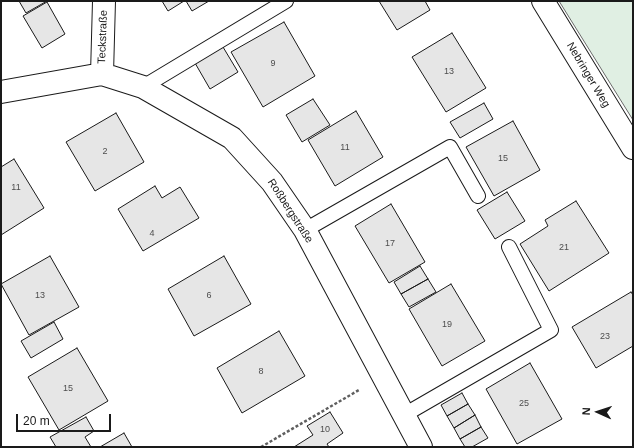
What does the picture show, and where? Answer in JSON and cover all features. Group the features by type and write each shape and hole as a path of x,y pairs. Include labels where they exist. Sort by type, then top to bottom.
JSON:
{"street":[{"name":"Teckstraße","path":"102,74 104,1"},
{"name":"Nebringer Weg","path":"543,1 633,148"},
{"name":"Roßbergstraße","path":"1,92 102,74 143,87 232,138 272,182 305,230 422,447"}],"lane":[{"path":"143,87 286,1"},
{"path":"305,230 450,147 478,196"},
{"path":"404,415 552,330 509,247"}],"path":[{"path":"261,447 383,376"}],"green space":[{"path":"559,1 633,1 633,120"}],"building":[{"path":"19,1 47,1 26,13"},
{"path":"162,1 184,1 168,11"},
{"path":"186,1 209,1 192,11"},
{"path":"379,1 425,1 430,10 397,30"},
{"path":"47,2 65,34 42,48 23,16"},
{"path":"284,22 315,76 263,107 231,52"},
{"path":"452,33 486,88 446,112 412,57"},
{"path":"223,47 238,72 210,89 195,63"},
{"path":"313,99 330,125 302,142 286,115"},
{"path":"484,103 493,119 460,138 450,122"},
{"path":"356,111 383,157 335,186 308,140"},
{"path":"116,113 144,162 95,191 66,142"},
{"path":"513,121 540,170 494,196 466,147"},
{"path":"14,159 44,208 1,235 1,167"},
{"path":"155,186 162,198 180,187 199,218 143,251 118,209"},
{"path":"507,192 525,221 495,239 477,210"},
{"path":"576,201 609,253 549,291 520,244 548,226 545,220"},
{"path":"391,204 425,262 389,283 355,226"},
{"path":"50,256 79,307 29,335 1,284"},
{"path":"224,256 251,304 194,336 168,289"},
{"path":"420,266 428,279 401,294 394,282"},
{"path":"428,279 436,292 409,307 401,294"},
{"path":"451,284 485,341 442,366 409,309"},
{"path":"631,292 633,295 633,346 596,368 572,327"},
{"path":"54,322 63,339 31,358 21,341"},
{"path":"279,331 305,376 242,413 217,368"},
{"path":"77,348 108,401 59,430 28,377"},
{"path":"530,363 562,419 517,444 486,389"},
{"path":"462,393 468,404 447,416 441,405"},
{"path":"468,404 475,415 454,428 447,416"},
{"path":"330,412 343,433 327,444 329,447 294,447 313,435 307,426"},
{"path":"475,415 481,427 460,439 454,428"},
{"path":"86,417 94,431 85,437 91,447 56,447 50,437"},
{"path":"481,427 488,438 472,447 465,447 460,439"},
{"path":"124,433 132,447 100,447"}]}
